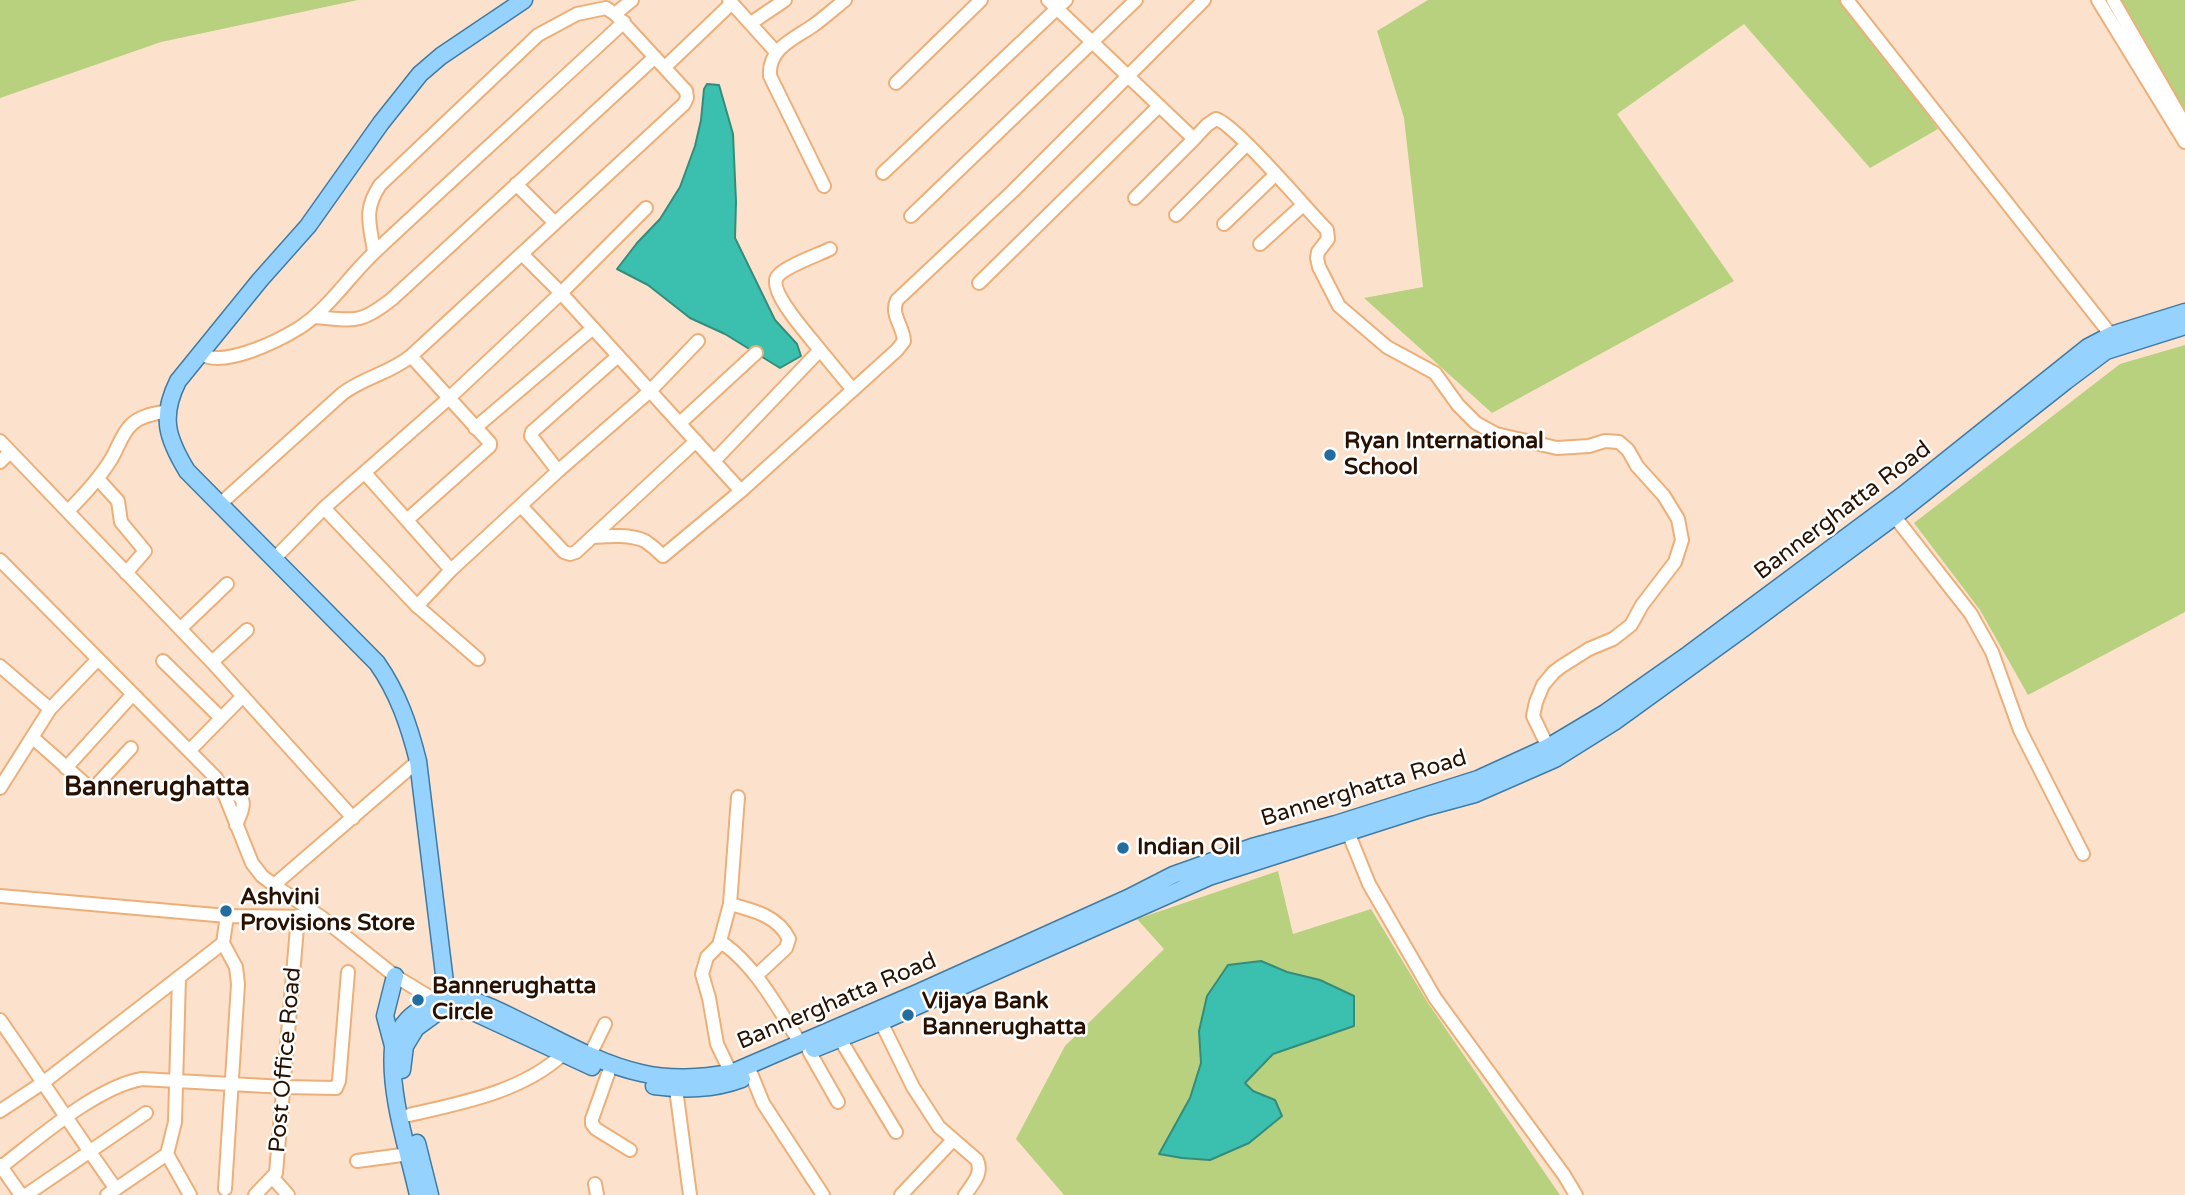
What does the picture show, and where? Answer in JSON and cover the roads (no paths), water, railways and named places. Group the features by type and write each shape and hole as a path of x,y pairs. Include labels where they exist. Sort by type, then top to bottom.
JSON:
{"main road":[{"path":"442,1005 418,761 409,726 397,696 377,663 187,471 174,449 167,411 169,399 178,381 308,226 419,74 524,0"},
{"name":"Bannerghatta Road","path":"805,1048 840,1039 881,1022 1046,942 1173,875 1252,847 1336,824 1478,779 1548,747 1605,713 1891,512 1971,442 2088,347 2111,335 2185,312"},
{"name":"Bannerghatta Road","path":"442,1005 471,1011 608,1074 647,1085 708,1089 1046,942 1209,877 1475,794 1555,759 1614,722 2106,351 2185,326"},
{"path":"395,976 386,1016 393,1046 395,1092 418,1195"},
{"name":"Bannerghatta Road","path":"442,1005 481,1002 590,1055 641,1073 672,1078 698,1078 749,1071"},
{"path":"393,1046 400,1029 411,1016 442,1005"},
{"path":"430,1195 409,1115 402,1063 405,1046 416,1028 442,1005"}],"street":[{"path":"201,354 220,358 239,354 281,338 314,317 374,252 620,18 632,0"},
{"path":"751,23 785,0"},
{"path":"824,186 770,76 769,67 776,52 845,0"},
{"path":"896,83 981,0"},
{"path":"911,216 1136,0"},
{"path":"592,537 631,537 645,542 663,556 741,491 897,350 904,341 894,313 897,300 1013,191 1204,0"},
{"path":"1847,0 2111,335"},
{"path":"2098,0 2185,142"},
{"path":"2113,0 2185,125"},
{"path":"665,67 731,2 776,52"},
{"path":"883,173 1057,3 1128,77 1194,139"},
{"path":"219,505 353,386 398,366 411,356 684,104 686,91 620,18 606,8 577,14 538,35 380,185 368,211 374,252"},
{"path":"314,317 359,320 372,315 655,57"},
{"path":"979,283 1159,106"},
{"path":"1135,198 1208,125 1216,119 1223,121 1329,234 1317,257 1319,267 1339,306 1387,347 1434,373 1476,424 1496,434 1557,448 1589,446 1605,441 1619,442 1664,496 1678,519 1682,541 1675,562 1631,625 1613,639 1589,649 1553,672 1543,685 1533,716 1548,747"},
{"path":"1175,215 1247,144"},
{"path":"1224,224 1275,175"},
{"path":"516,184 555,222"},
{"path":"1260,244 1303,205"},
{"path":"274,559 324,508 448,399 561,293 646,208"},
{"path":"830,249 794,266 778,276 776,281 784,304 853,390"},
{"path":"522,254 561,293 741,491"},
{"path":"475,428 593,328"},
{"path":"417,606 451,570 558,471 650,391 698,341"},
{"path":"714,461 820,350"},
{"path":"680,423 756,353"},
{"path":"408,519 489,449 490,443 411,356"},
{"path":"558,471 531,436 532,432 618,356"},
{"path":"68,511 98,479 131,424 141,417 167,411"},
{"path":"0,441 212,662 353,818"},
{"path":"521,506 564,552 576,552 696,442"},
{"path":"0,462 10,452"},
{"path":"365,473 451,570"},
{"path":"98,479 118,502 121,522 145,549 145,553 126,573"},
{"path":"324,508 417,606 478,659"},
{"path":"1891,512 1971,614 1981,631 2007,691 2020,730 2083,854"},
{"path":"0,560 216,778 252,863 262,876 321,916 395,976 442,1005"},
{"path":"180,629 227,584"},
{"path":"212,662 247,630"},
{"path":"0,788 50,709 98,659"},
{"path":"163,661 221,718"},
{"path":"2,671 50,709"},
{"path":"66,768 133,694"},
{"path":"190,750 243,696"},
{"path":"32,737 92,790 131,748"},
{"path":"274,885 418,761"},
{"path":"731,1073 717,1044 702,974 708,957 719,945 730,904 738,797"},
{"path":"1348,832 1369,884 1435,998 1576,1195"},
{"path":"0,896 227,916 321,916"},
{"path":"730,904 758,912 775,921 789,939 786,948 756,976"},
{"path":"225,1189 239,984 236,967 223,943 227,916"},
{"name":"Post Office Road","path":"256,1195 276,1173 298,916"},
{"path":"0,1111 44,1082 223,943"},
{"path":"719,945 724,944 739,955 756,976 838,1102"},
{"path":"146,1113 23,1195 1,1166 65,1118 114,1087 129,1081 176,1080 336,1088 339,1081 348,972"},
{"path":"0,1020 44,1082 111,1192 167,1154 175,1122 179,976"},
{"path":"881,1022 913,1087 939,1126 977,1160 979,1174 965,1195"},
{"path":"590,1055 605,1024"},
{"path":"840,1039 896,1132"},
{"path":"409,1115 460,1103 526,1080 552,1065 563,1054"},
{"path":"749,1071 763,1103 823,1195"},
{"path":"608,1074 592,1124 630,1150"},
{"path":"676,1089 690,1195"},
{"path":"901,1195 954,1140"},
{"path":"167,1154 190,1195"},
{"path":"357,1161 409,1154"},
{"path":"273,1178 288,1195"}],"water":[{"path":"707,84 719,85 733,134 735,238 775,320 797,344 801,356 780,368 725,334 690,318 648,285 617,269 660,219 680,187 695,146"},
{"path":"1261,961 1287,972 1320,980 1354,996 1354,1026 1273,1054 1245,1083 1253,1091 1275,1100 1282,1116 1249,1143 1210,1160 1159,1154 1190,1098 1201,1063 1199,1031 1207,996 1228,965"}],"place":[{"name":"Ryan International School","path":"1330,455"},
{"name":"Indian Oil","path":"1123,848"},
{"name":"Ashvini Provisions Store","path":"226,911"},
{"name":"Bannerughatta Circle","path":"418,1000"},
{"name":"Vijaya Bank Bannerughatta","path":"908,1015"}],"district":[{"name":"Bannerughatta","path":"157,788"}]}
